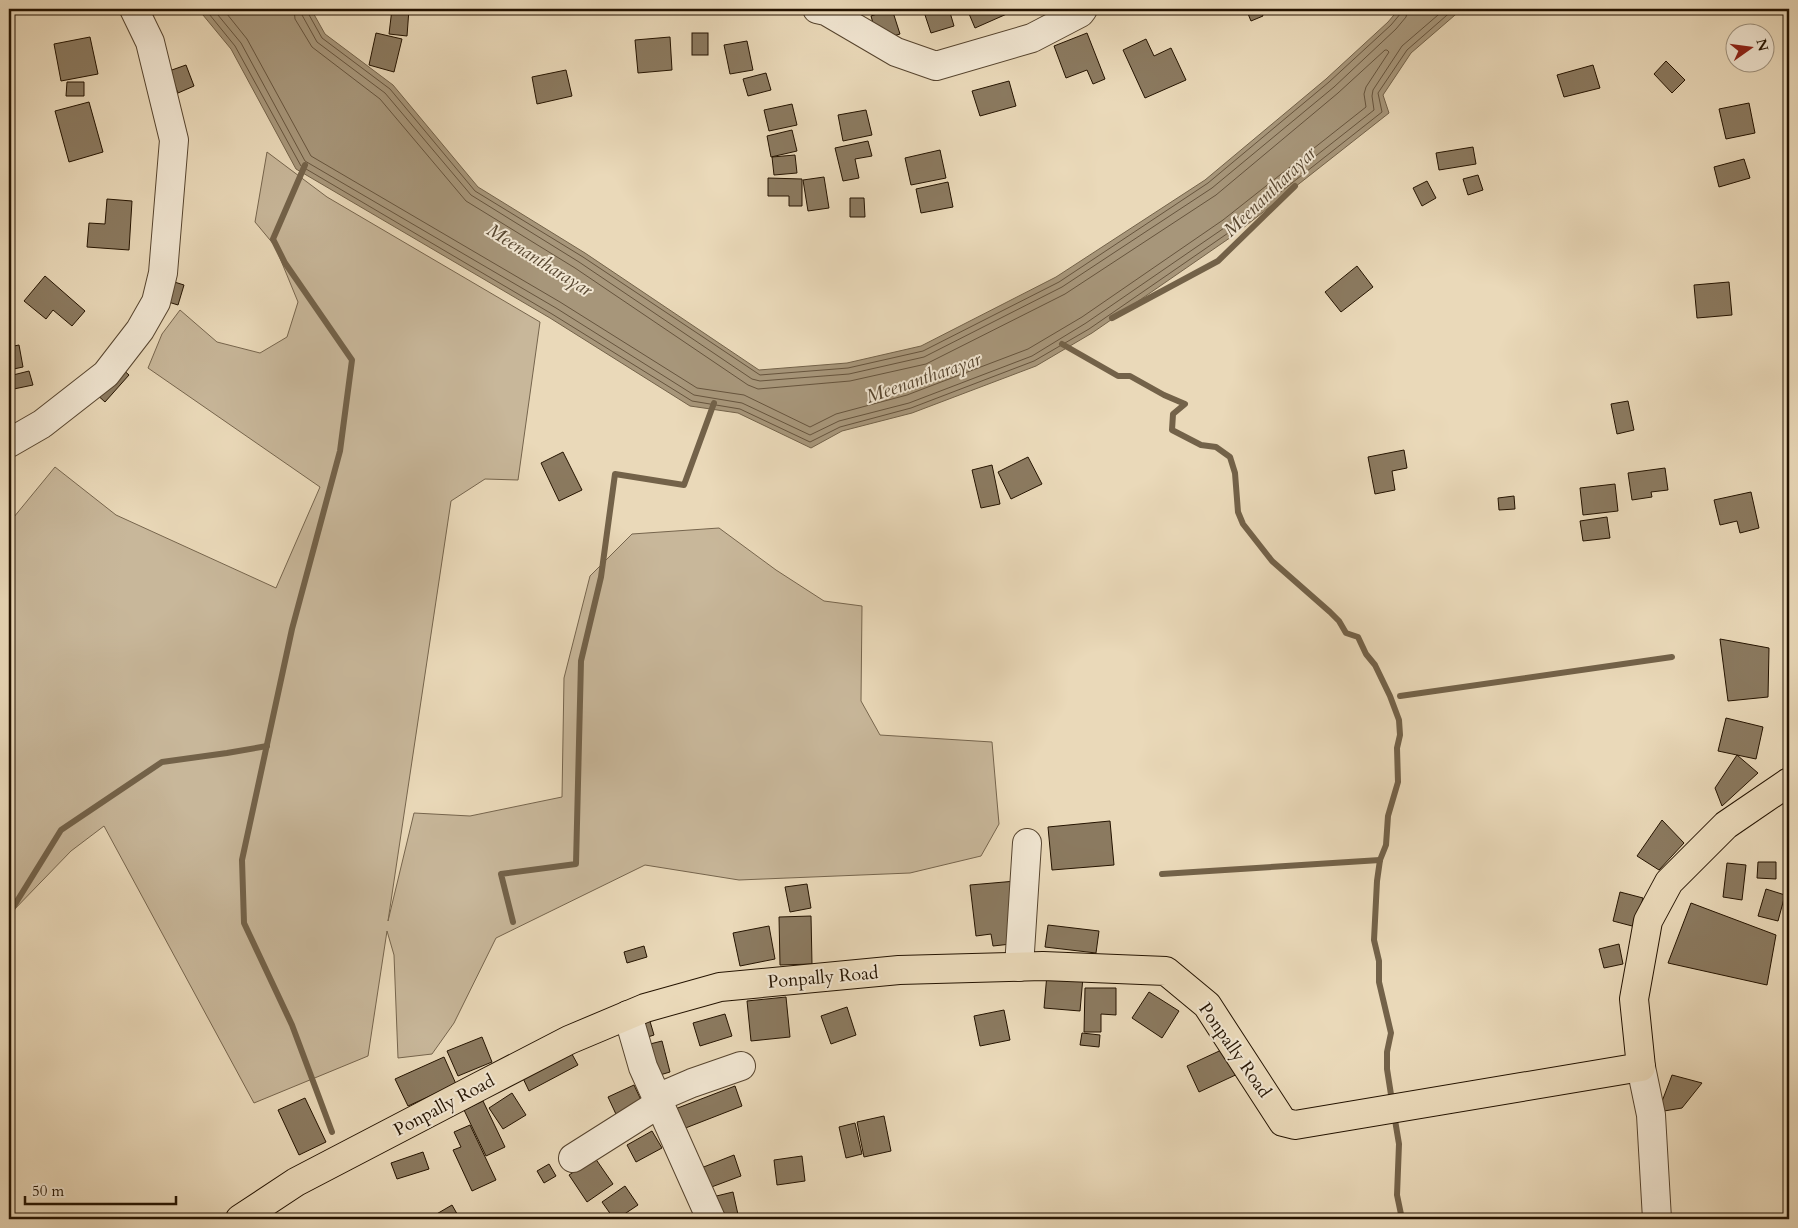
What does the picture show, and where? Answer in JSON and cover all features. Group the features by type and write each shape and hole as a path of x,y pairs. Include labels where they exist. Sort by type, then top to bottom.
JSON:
{"main road":[{"path":"1641,1067 1634,999 1648,922 1652,914 1669,882 1726,825 1789,782"},
{"name":"Ponpally Road","path":"240,1219 296,1182 568,1040 645,1008 720,987 899,970 1043,966 1166,971 1207,1005 1283,1122 1295,1125 1641,1067"}],"street":[{"path":"9,443 42,424 106,374 140,330 156,302 163,273 174,140 150,42 134,9"},
{"path":"817,9 826,11 896,52 936,66 1032,38 1080,13 1083,9"},
{"path":"1019,967 1027,843"},
{"path":"628,1015 643,1067 712,1219"},
{"path":"573,1158 658,1101 692,1083 741,1066"},
{"path":"1641,1067 1650,1115 1657,1219"}],"shaded area":[{"path":"267,152 327,197 540,322 518,480 485,479 451,501 388,921 414,813 470,816 562,797 564,678 590,576 632,534 719,528 776,570 824,601 862,606 861,701 880,735 992,742 999,824 981,856 910,873 739,880 645,865 496,938 454,1023 432,1054 398,1058 394,955 387,931 368,1056 254,1103 104,826 71,851 9,915 9,523 55,467 116,515 276,588 320,487 148,368 162,334 180,310 217,342 260,353 287,337 298,302 275,246 255,222"}],"water":[{"path":"198,9 311,9 325,34 393,85 478,187 585,253 759,370 847,363 921,346 1056,277 1205,180 1326,79 1388,22 1399,9 1462,9 1411,53 1383,95 1389,113 1234,235 1092,333 1036,366 912,413 842,431 811,448 738,413 690,406 550,318 296,169 231,49"}],"building":[{"path":"392,9 409,9 407,36 389,34"},
{"path":"892,9 900,34 878,41 871,16"},
{"path":"923,9 949,9 954,26 931,33"},
{"path":"967,9 1007,9 1009,13 975,28"},
{"path":"1246,9 1260,9 1263,16 1251,21"},
{"path":"376,33 402,39 394,72 369,65"},
{"path":"692,33 708,33 708,55 692,55"},
{"path":"1087,33 1105,79 1093,84 1087,70 1066,78 1054,46"},
{"path":"90,37 98,74 61,81 54,44"},
{"path":"670,37 672,70 638,73 635,40"},
{"path":"1146,39 1154,56 1171,48 1186,80 1145,98 1123,50"},
{"path":"747,41 753,70 730,74 724,45"},
{"path":"1666,61 1685,80 1672,93 1654,74"},
{"path":"186,65 194,86 178,93 169,71"},
{"path":"1593,65 1600,88 1564,97 1557,75"},
{"path":"566,70 572,96 537,104 532,77"},
{"path":"766,73 771,90 748,96 743,79"},
{"path":"1009,81 1016,106 980,116 972,91"},
{"path":"67,82 84,82 84,96 66,96"},
{"path":"89,102 103,152 69,162 55,111"},
{"path":"1749,103 1755,133 1726,139 1719,109"},
{"path":"792,104 797,125 769,131 764,110"},
{"path":"866,110 872,135 843,141 838,115"},
{"path":"792,130 797,151 771,157 767,136"},
{"path":"868,141 872,156 855,159 859,178 843,181 835,148"},
{"path":"1473,147 1476,164 1439,170 1436,153"},
{"path":"940,150 946,178 911,185 905,158"},
{"path":"795,155 797,173 774,175 772,157"},
{"path":"1744,159 1750,178 1719,187 1714,167"},
{"path":"1478,175 1483,190 1468,195 1463,179"},
{"path":"824,177 829,208 808,211 803,180"},
{"path":"768,178 802,179 802,206 789,206 789,196 768,196"},
{"path":"1427,181 1436,198 1422,206 1413,188"},
{"path":"948,182 953,207 921,213 916,189"},
{"path":"850,198 864,198 865,217 850,217"},
{"path":"107,199 132,201 129,250 87,247 89,223 105,224"},
{"path":"1357,266 1373,287 1341,312 1325,292"},
{"path":"45,276 85,311 72,326 53,310 46,319 24,301"},
{"path":"168,280 184,285 178,305 162,300"},
{"path":"1729,282 1732,315 1697,318 1694,285"},
{"path":"19,345 23,367 9,370 9,347"},
{"path":"119,366 129,375 105,402 95,393"},
{"path":"29,371 33,385 9,390 9,376"},
{"path":"1628,401 1634,430 1617,434 1611,404"},
{"path":"1404,450 1407,468 1392,471 1395,490 1375,494 1368,457"},
{"path":"563,452 582,490 559,501 541,463"},
{"path":"1028,457 1042,484 1011,499 998,472"},
{"path":"992,465 1000,504 981,508 972,470"},
{"path":"1665,468 1668,490 1651,492 1652,497 1632,500 1628,473"},
{"path":"1615,484 1618,511 1583,515 1580,488"},
{"path":"1751,492 1759,528 1740,533 1737,521 1720,525 1714,500"},
{"path":"1514,496 1515,509 1499,510 1498,498"},
{"path":"1607,517 1610,538 1583,541 1580,521"},
{"path":"1720,639 1769,648 1768,697 1728,701"},
{"path":"1726,718 1763,727 1756,759 1718,751"},
{"path":"1737,755 1758,773 1722,806 1715,788"},
{"path":"1662,820 1684,843 1659,870 1637,856"},
{"path":"1110,821 1114,865 1052,870 1048,827"},
{"path":"1758,862 1776,862 1776,879 1757,878"},
{"path":"1727,863 1746,865 1742,900 1723,897"},
{"path":"1016,881 1011,944 993,946 991,934 976,936 970,885"},
{"path":"807,884 811,908 790,912 785,887"},
{"path":"1766,889 1785,895 1778,921 1758,916"},
{"path":"1620,892 1643,898 1636,927 1613,921"},
{"path":"1691,903 1776,935 1767,985 1668,963"},
{"path":"811,916 812,964 780,965 779,917"},
{"path":"1048,925 1099,931 1096,953 1045,947"},
{"path":"769,926 775,959 740,966 733,933"},
{"path":"1789,931 1789,981 1784,981"},
{"path":"1619,944 1623,964 1604,968 1599,949"},
{"path":"644,946 647,957 627,963 624,952"},
{"path":"1047,974 1083,977 1080,1011 1044,1008"},
{"path":"1085,988 1116,988 1116,1015 1101,1014 1101,1032 1084,1032"},
{"path":"1149,992 1179,1011 1162,1038 1132,1018"},
{"path":"786,997 790,1037 751,1041 747,1001"},
{"path":"847,1007 856,1035 831,1044 821,1016"},
{"path":"1004,1010 1010,1040 980,1046 974,1016"},
{"path":"725,1014 732,1036 700,1046 693,1023"},
{"path":"649,1018 654,1035 632,1042 627,1025"},
{"path":"1082,1033 1100,1035 1099,1047 1080,1045"},
{"path":"482,1037 492,1062 458,1076 447,1051"},
{"path":"662,1041 670,1072 643,1080 634,1048"},
{"path":"1230,1046 1242,1072 1199,1092 1187,1066"},
{"path":"568,1047 578,1065 529,1091 520,1072"},
{"path":"444,1057 456,1084 408,1106 395,1079"},
{"path":"1672,1075 1702,1083 1682,1108 1658,1112"},
{"path":"634,1085 647,1113 621,1125 608,1097"},
{"path":"735,1086 742,1106 665,1136 657,1116"},
{"path":"512,1093 526,1115 503,1129 489,1108"},
{"path":"305,1098 326,1142 299,1155 278,1110"},
{"path":"483,1101 505,1147 486,1156 464,1110"},
{"path":"884,1116 891,1151 864,1157 857,1122"},
{"path":"855,1123 862,1154 846,1158 839,1127"},
{"path":"470,1125 496,1180 472,1191 453,1150 461,1147 454,1132"},
{"path":"652,1131 662,1148 636,1162 627,1145"},
{"path":"423,1152 429,1169 397,1179 391,1163"},
{"path":"734,1155 741,1176 698,1192 691,1172"},
{"path":"802,1156 805,1181 777,1185 774,1160"},
{"path":"595,1158 613,1184 587,1202 569,1175"},
{"path":"549,1164 556,1176 544,1183 537,1171"},
{"path":"625,1186 638,1205 617,1219 614,1219 602,1202"},
{"path":"733,1192 739,1219 709,1219 704,1199"},
{"path":"452,1205 460,1219 428,1219"}],"waterway":[{"path":"305,165 273,239 285,263 352,360 340,451 292,629 242,860 244,923 292,1025 332,1132"},
{"name":"Meenantharayar","path":"1112,318 1218,261 1295,186"},
{"path":"1062,344 1118,376 1130,376 1164,395 1185,404 1173,414 1172,430 1201,445 1216,447 1230,457 1235,473 1238,512 1243,524 1272,561 1330,612 1339,621 1346,633 1358,637 1366,654 1375,665 1390,696 1399,720 1400,735 1397,748 1398,782 1388,816 1386,845 1380,860 1374,940 1379,961 1379,982 1391,1033 1387,1052 1387,1069 1392,1101"},
{"path":"513,922 501,874 576,864 581,661 601,577 615,474 684,485 714,403"},
{"path":"1400,696 1672,657"},
{"path":"9,914 61,830 162,762 267,746"},
{"path":"1162,874 1380,860"},
{"path":"1394,1114 1399,1144 1397,1195 1402,1219"}]}
